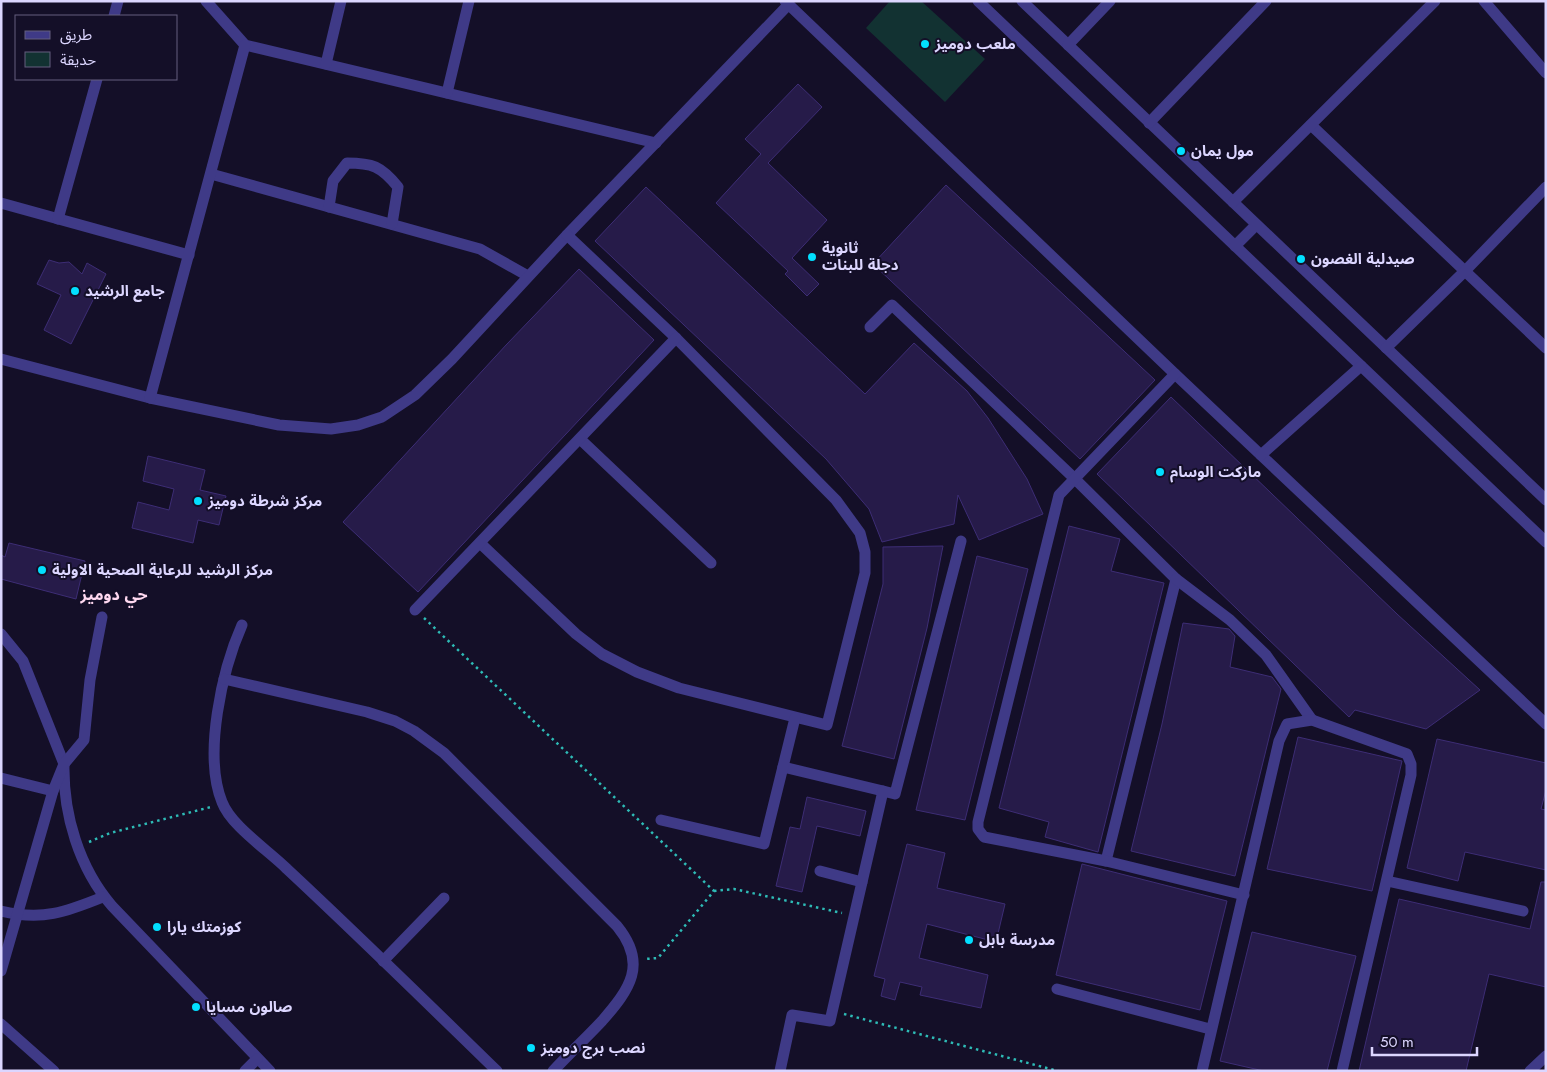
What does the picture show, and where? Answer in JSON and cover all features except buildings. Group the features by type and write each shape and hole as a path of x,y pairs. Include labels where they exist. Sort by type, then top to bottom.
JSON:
{"street":[{"path":"114,15 118,1"},
{"path":"206,1 245,45 656,143"},
{"path":"326,64 341,1"},
{"path":"447,93 469,1"},
{"path":"978,1 1546,542"},
{"path":"1022,1 1546,500"},
{"path":"1068,45 1110,1"},
{"path":"1150,123 1266,1"},
{"path":"1233,202 1435,1"},
{"path":"1484,1 1546,73"},
{"path":"1,359 150,398 299,428 332,430 372,421 402,405 427,385 787,3 1175,374 1546,724"},
{"path":"150,398 245,45"},
{"path":"58,219 97,80"},
{"path":"1311,124 1546,348"},
{"path":"329,207 332,181 347,163 368,163 387,173 398,187 392,224"},
{"path":"211,174 480,249 528,276"},
{"path":"1386,348 1543,195"},
{"path":"1,202 189,255"},
{"path":"1235,246 1256,225"},
{"path":"480,543 576,634 602,654 637,672 679,688 827,725 865,573 865,552 860,533 836,500 676,338 567,235"},
{"path":"870,327 892,305 1074,478 1176,579 1230,620 1266,655 1312,720"},
{"path":"416,610 676,338"},
{"path":"1261,455 1361,366"},
{"path":"1175,374 1074,478 1059,496 978,822 978,829 984,837 1106,861 1244,895"},
{"path":"580,438 711,563"},
{"path":"783,767 895,794 960,541"},
{"path":"1106,861 1176,579"},
{"path":"1,971 53,791 64,764 84,740 90,680 102,616"},
{"path":"242,625 234,642 224,679 214,740 216,783 222,804 236,822 497,1071"},
{"path":"1,634 23,661 64,764 67,803 78,847 86,868 103,896 270,1071"},
{"path":"224,679 367,712 395,721 414,731 444,753 617,926 629,942 633,959 632,976 624,995 552,1071"},
{"path":"661,820 764,844 795,718"},
{"path":"1202,1071 1210,1029 1244,895 1279,742 1287,724 1312,720 1407,754 1411,764 1411,775 1342,1071"},
{"path":"1,778 53,791"},
{"path":"780,1071 792,1015 830,1021 884,791"},
{"path":"820,871 862,882"},
{"path":"1387,881 1523,911"},
{"path":"1,911 18,915 44,916 57,914 103,896"},
{"path":"383,961 444,898"},
{"path":"1057,989 1210,1029"},
{"path":"1,1024 54,1071"},
{"path":"1530,1071 1546,1056"},
{"path":"245,1071 256,1058"}],"path":[{"path":"416,610 714,891"},
{"path":"78,847 110,833 222,804"},
{"path":"633,959 658,958 714,891 734,889 854,916"},
{"path":"833,1011 1058,1071"}],"green space":[{"name":"ملعب دوميز","path":"890,1 921,1 985,59 945,102 866,28"}],"place":[{"name":"ملعب دوميز","path":"925,44"},
{"name":"مول يمان","path":"1181,151"},
{"name":"ثانوية دجلة للبنات","path":"812,257"},
{"name":"صيدلية الغصون","path":"1301,259"},
{"name":"جامع الرشيد","path":"75,291"},
{"name":"ماركت الوسام","path":"1160,472"},
{"name":"مركز شرطة دوميز","path":"198,501"},
{"name":"مركز الرشيد للرعاية الصحية الاولية","path":"42,570"},
{"name":"كوزمتك يارا","path":"157,927"},
{"name":"مدرسة بابل","path":"969,940"},
{"name":"صالون مسايا","path":"196,1007"},
{"name":"نصب برج دوميز","path":"531,1048"}],"district":[{"name":"حي دوميز","path":"114,594"}]}
